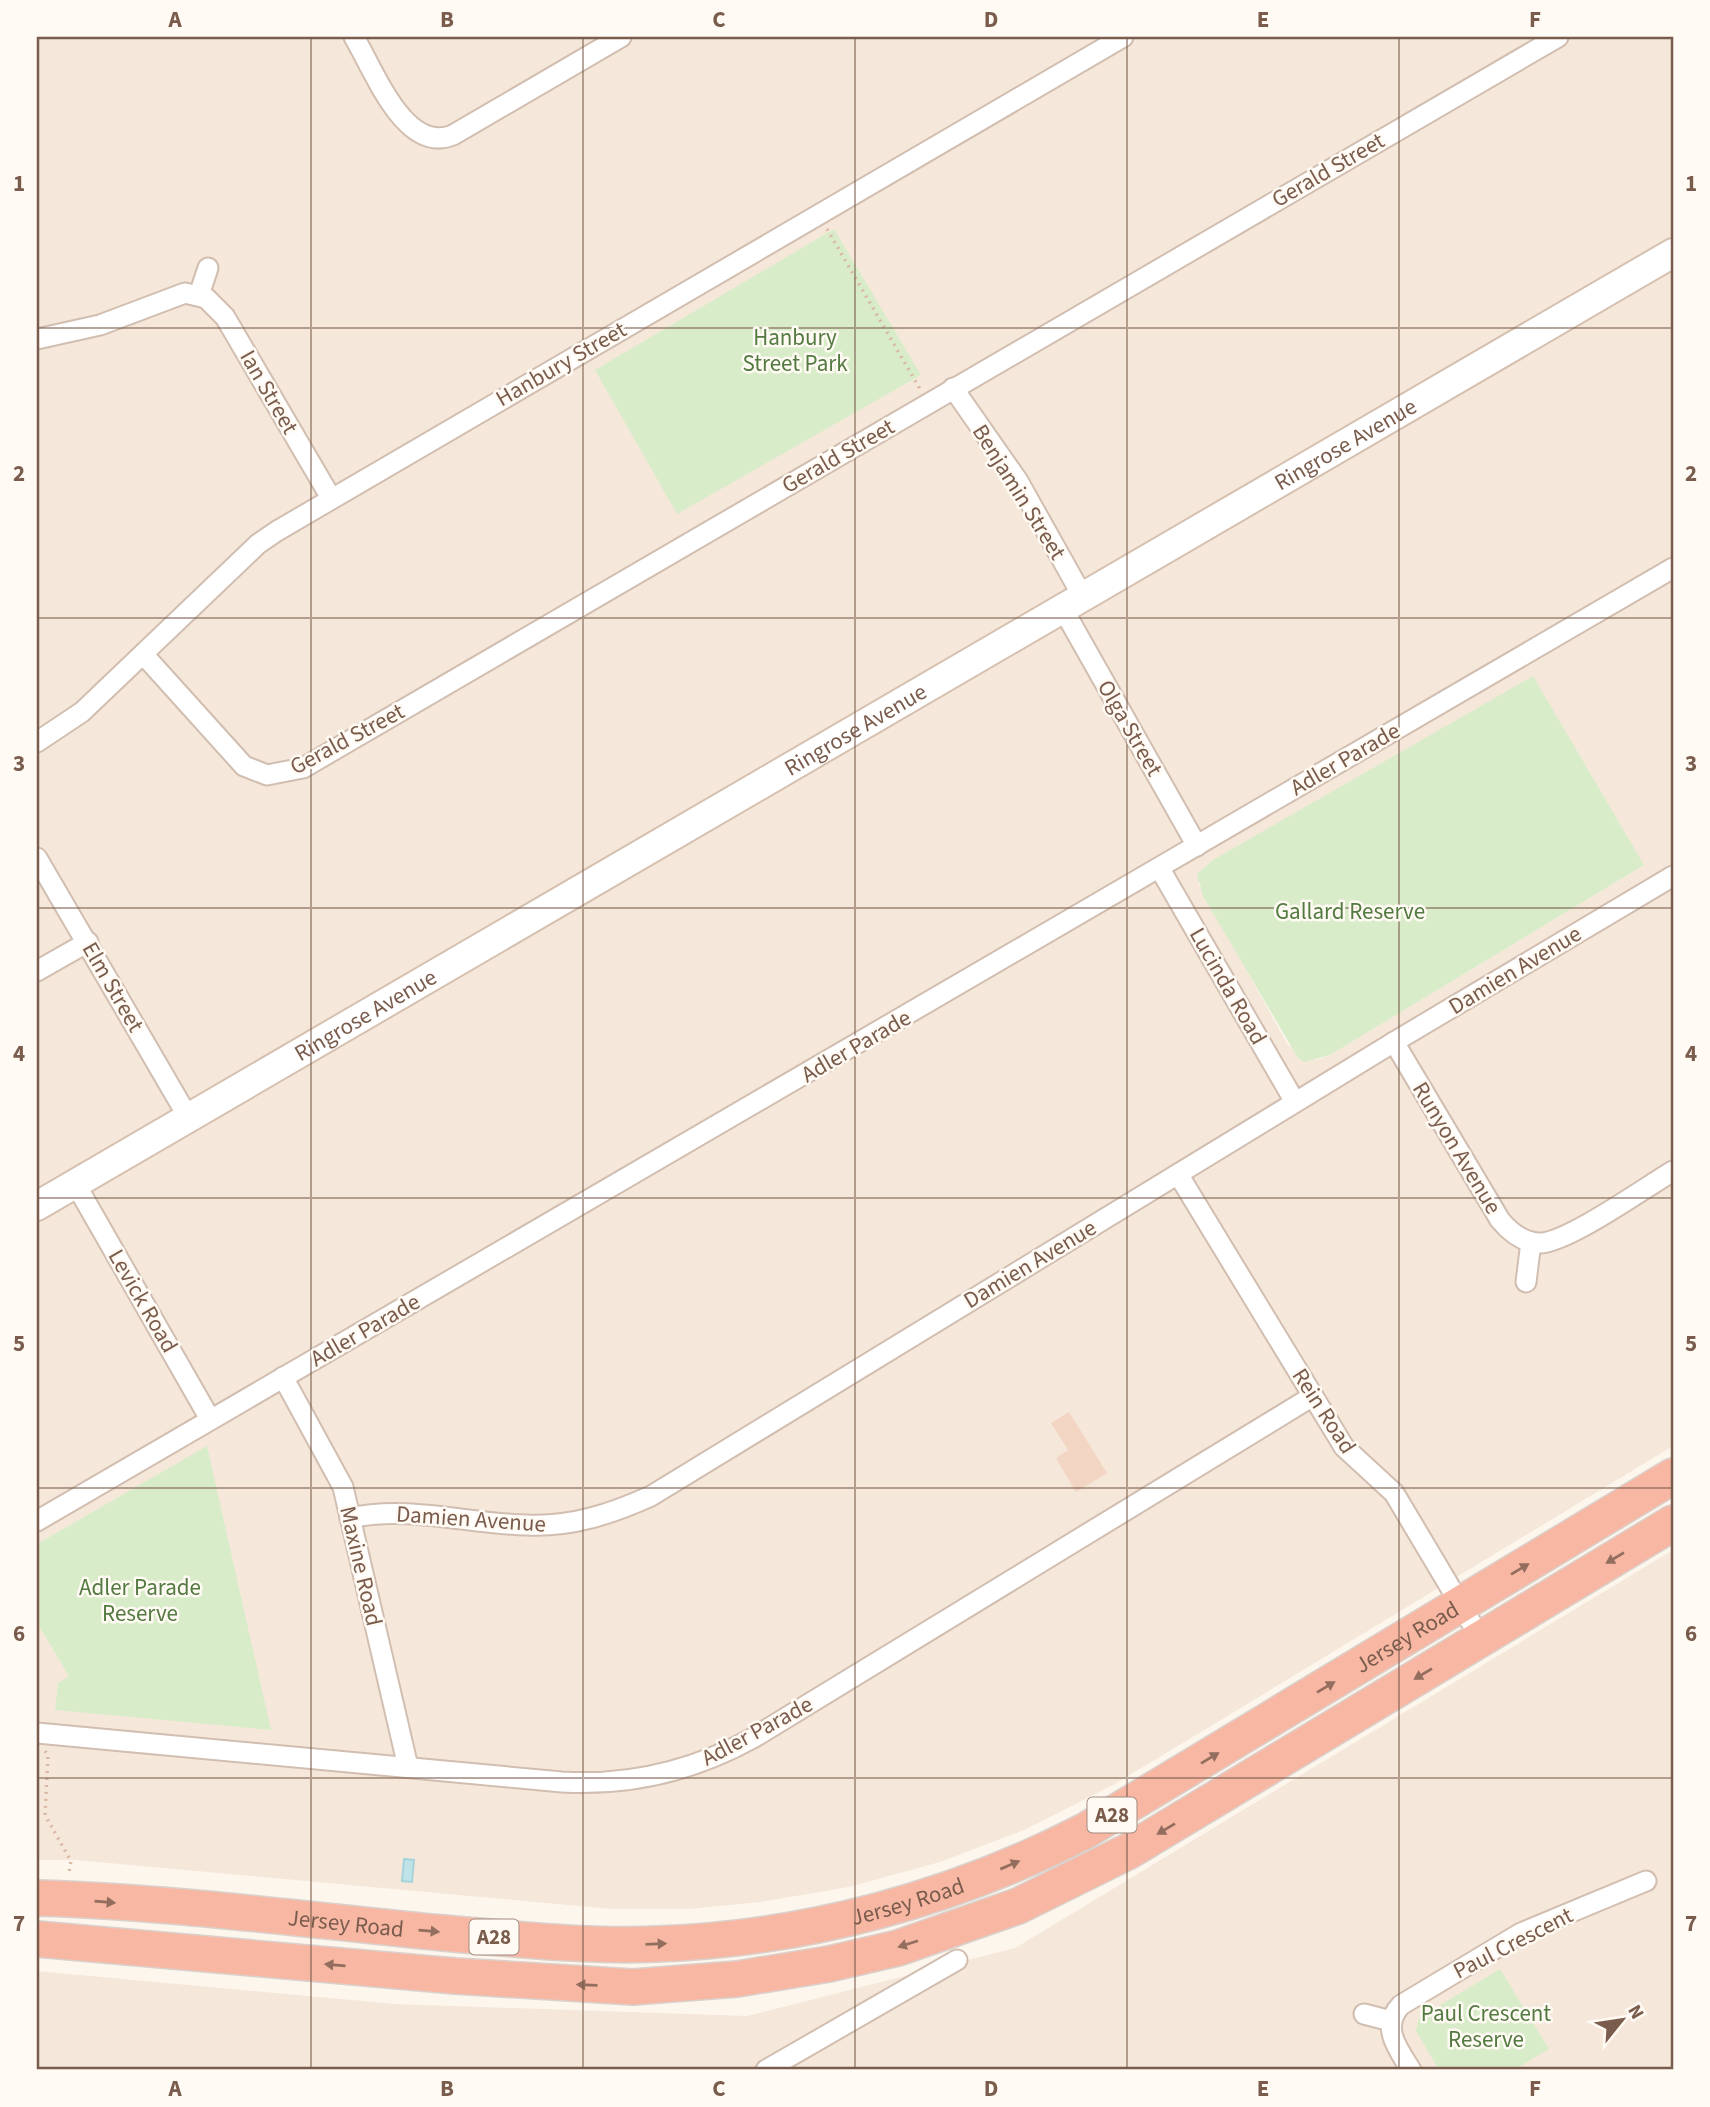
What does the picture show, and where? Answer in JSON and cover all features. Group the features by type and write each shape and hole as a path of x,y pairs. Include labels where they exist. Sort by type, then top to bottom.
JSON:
{"highway":[{"name":"Jersey Road","path":"37,1898 290,1917 541,1942 624,1945 717,1941 818,1926 911,1902 1063,1842 1180,1776 1673,1476"},
{"name":"Jersey Road","path":"37,1940 574,1985 692,1984 829,1964 898,1948 973,1923 1071,1882 1129,1851 1673,1523"}],"street":[{"path":"354,37 403,120 425,147 453,135 621,37"},
{"name":"Hanbury Street","path":"37,742 74,719 258,544 331,498 1123,37"},
{"name":"Gerald Street","path":"143,653 244,766 267,775 296,771 1558,37"},
{"name":"Ringrose Avenue","path":"37,1206 1673,254"},
{"path":"37,339 100,325 175,295 199,295 208,268"},
{"name":"Ian Street","path":"199,295 213,302 225,317 331,498"},
{"name":"Benjamin Street","path":"953,388 1018,481 1073,603"},
{"name":"Adler Parade","path":"37,1521 1673,568"},
{"name":"Olga Street","path":"1073,603 1197,846"},
{"name":"Elm Street","path":"37,858 188,1117"},
{"name":"Lucinda Road","path":"1160,869 1295,1102"},
{"name":"Damien Avenue","path":"350,1518 382,1513 541,1525 573,1523 614,1512 663,1489 1295,1102 1673,876"},
{"path":"37,971 88,942"},
{"name":"Runyon Avenue","path":"1394,1042 1500,1220 1513,1234 1531,1242"},
{"path":"1526,1282 1531,1242 1545,1243 1564,1236 1673,1171"},
{"name":"Rein Road","path":"1178,1174 1352,1458 1394,1493 1482,1639"},
{"name":"Levick Road","path":"75,1183 211,1419"},
{"name":"Maxine Road","path":"283,1377 340,1479 408,1767"},
{"name":"Adler Parade","path":"40,1741 596,1783 646,1778 718,1756 1313,1396"},
{"name":"Paul Crescent","path":"1391,2021 1394,2012 1405,2002 1521,1933 1646,1881"},
{"path":"766,2070 957,1959"},
{"path":"1364,2014 1391,2021 1394,2042 1411,2070"}],"path":[{"path":"818,214 928,403"},
{"path":"40,1741 48,1755 45,1815 71,1861 67,1881"}],"shaded area":[{"path":"37,37 1673,37 1673,1446 1115,1784 1024,1830 940,1862 849,1887 761,1902 688,1909 611,1909 75,1860 37,1860 37,1623 69,1676 55,1709 207,1447 37,1544","holes":["1644,865 1330,1055 1316,1060 1288,1045 1198,883"]},
{"path":"1673,1550 1673,2070 37,2070 37,1971 395,2004 747,2016 1015,1948"}],"green space":[{"name":"Hanbury Street Park","path":"834,229 921,375 677,514 595,370"},
{"name":"Gallard Reserve","path":"1533,676 1644,865 1330,1055 1305,1062 1298,1058 1203,896 1197,874 1213,860"},
{"name":"Adler Parade Reserve","path":"207,1446 271,1730 55,1710 58,1683 69,1676 37,1623 37,1544"},
{"name":"Paul Crescent Reserve","path":"1500,1969 1549,2049 1514,2070 1439,2070 1416,2031 1419,2018"}],"water":[{"path":"404,1859 414,1860 412,1882 402,1881"}],"building":[{"path":"1069,1412 1107,1473 1076,1492 1056,1458 1068,1450 1051,1423"}]}
